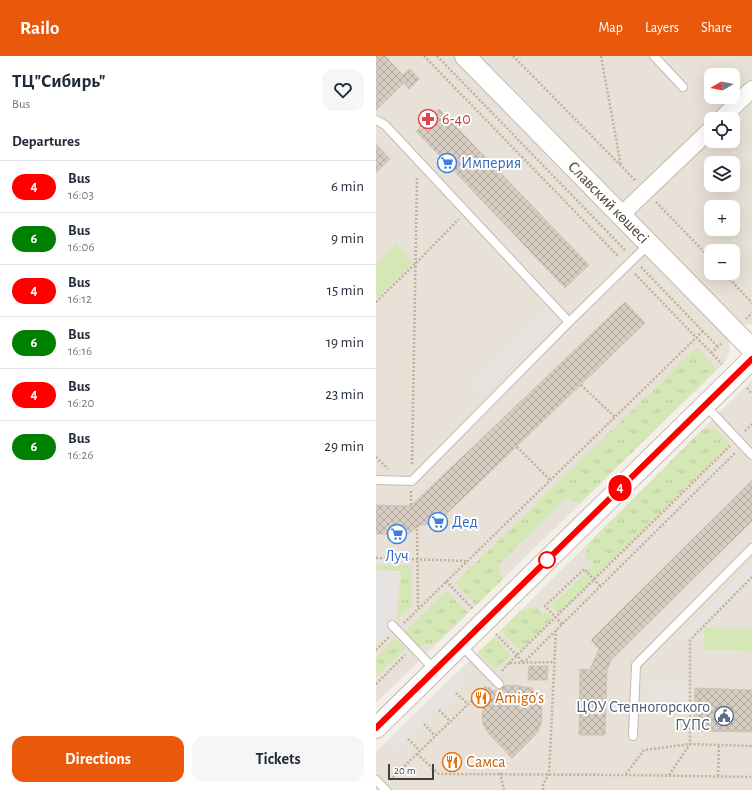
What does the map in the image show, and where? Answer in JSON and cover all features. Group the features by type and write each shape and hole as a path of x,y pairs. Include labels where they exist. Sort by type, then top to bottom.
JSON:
{"street":[{"name":"Славский көшесі","path":"465,56 752,350"},
{"path":"728,112 752,89"},
{"path":"621,215 704,136"},
{"path":"376,728 752,359"}],"lane":[{"path":"654,56 683,87"},
{"path":"376,120 384,125 568,322"},
{"path":"376,480 412,481 568,322 649,243"},
{"path":"705,405 741,439 752,455"},
{"path":"633,736 636,665 752,548"},
{"path":"394,628 435,670"},
{"path":"461,645 496,681"},
{"path":"376,780 384,788"}],"path":[{"path":"424,56 752,394"},
{"path":"437,56 718,347"},
{"path":"513,56 647,191 704,252"},
{"path":"601,56 621,166"},
{"path":"411,505 418,161"},
{"path":"376,302 465,212"},
{"path":"731,280 752,303"},
{"path":"376,650 381,646 394,628 418,608 468,561 703,331"},
{"path":"581,385 614,417"},
{"path":"524,663 741,439 752,424"},
{"path":"384,788 450,721 496,681 510,663 594,580 741,439"},
{"path":"517,447 550,480"},
{"path":"417,525 418,608"},
{"path":"376,558 468,561"},
{"path":"562,624 545,606 584,569 600,586"},
{"path":"668,775 690,744 690,640 752,577"},
{"path":"446,581 474,611"},
{"path":"492,630 524,663"},
{"path":"543,790 543,784 549,774 556,630"},
{"path":"376,645 381,646"},
{"path":"376,684 408,652"},
{"path":"510,663 554,662"},
{"path":"456,693 468,704"},
{"path":"439,710 450,721"},
{"path":"424,724 435,736"},
{"path":"408,740 420,751"},
{"path":"626,775 644,750 690,744 752,746"},
{"path":"718,776 719,744"},
{"path":"417,754 439,774 668,775 752,778"},
{"path":"500,774 504,790"}],"shaded area":[{"path":"376,56 454,56 725,331 729,341 730,351 726,361 376,703"},
{"path":"476,56 752,56 752,324 739,324"},
{"path":"547,304 560,318 482,398 468,385"},
{"path":"752,380 752,790 376,790 376,752 494,637"},
{"path":"752,561 752,575 689,640 681,633"},
{"path":"376,570 401,571 396,621 376,641"},
{"path":"461,669 467,683 399,748 385,743"},
{"path":"648,683 688,683 688,701 647,700"}],"green space":[{"path":"396,244 414,262 376,299 376,264"},
{"path":"697,347 717,369 580,503 566,498 498,565 503,579 476,605 455,583"},
{"path":"715,428 730,445 559,613 551,606 594,565 585,557 589,543 703,429"},
{"path":"376,565 412,565 412,605 396,621 401,571 376,570"},
{"path":"446,591 468,613 439,641 420,647 405,632"},
{"path":"535,607 543,614 546,611 553,619 520,651 501,630 520,611"},
{"path":"704,628 752,629 752,651 704,650"},
{"path":"494,637 511,655 495,670 478,652"},
{"path":"395,639 405,649 376,677 376,657"}],"building":[{"path":"376,56 385,56 403,75 410,69 419,79 409,89 404,83 376,110"},
{"path":"439,109 589,265 565,288 416,131"},
{"path":"376,144 390,159 376,173"},
{"path":"625,302 645,323 436,524 420,525 408,534 376,534 376,505 408,506 415,502"},
{"path":"752,480 752,521 611,660 607,670 605,735 579,735 580,669 590,670 599,649 591,640"},
{"path":"529,666 548,666 547,680 528,680"},
{"path":"512,685 532,688 541,706 542,715 541,724 537,733 512,758 488,733 483,724 482,715 484,705 477,697 489,687 493,691 501,689 504,686"},
{"path":"695,688 752,690 752,732 694,731"}],"bus line":[{"name":"4","path":"376,728 752,359"}],"place":[{"name":"6-40","path":"428,119"},
{"name":"Империя","path":"447,163"},
{"name":"Дед","path":"438,522"},
{"name":"Луч","path":"397,534"},
{"name":"Amigo's","path":"481,698"},
{"name":"ЦОУ Степногорского ГУПС","path":"724,716"},
{"name":"Самса","path":"452,762"}]}
